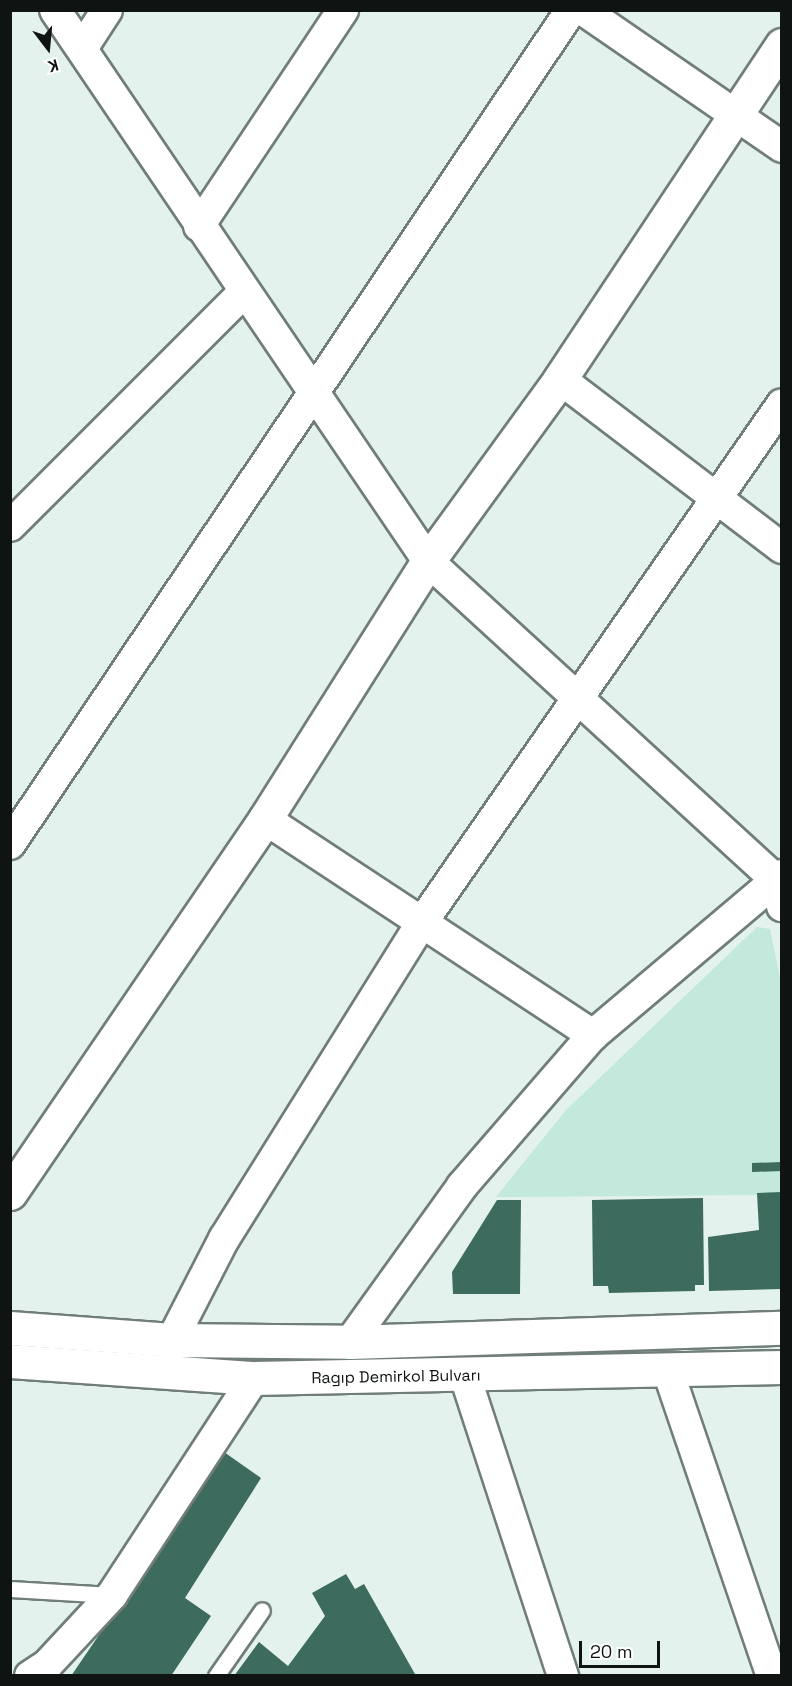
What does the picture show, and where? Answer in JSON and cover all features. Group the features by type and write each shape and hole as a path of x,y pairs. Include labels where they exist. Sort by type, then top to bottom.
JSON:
{"main road":[{"path":"10,1193 265,819 428,561 560,379 782,45"},
{"path":"10,1328 172,1340 350,1342 782,1328"},
{"name":"Ragıp Demirkol Bulvarı","path":"10,1362 254,1378 465,1376 782,1367"}],"street":[{"path":"55,10 83,47 243,293 315,393 428,561 780,887 593,1035 462,1186 350,1342"},
{"path":"83,47 107,10"},
{"path":"199,226 343,10"},
{"path":"10,844 572,10"},
{"path":"583,10 782,147"},
{"path":"10,526 243,293"},
{"path":"560,379 782,548"},
{"path":"172,1340 224,1239 423,921 576,696 720,499 782,404"},
{"path":"265,819 593,1035"},
{"path":"668,1371 772,1676"},
{"path":"465,1376 563,1676"},
{"path":"30,1676 47,1665 112,1595 254,1378"}],"lane":[{"path":"10,1589 112,1595"},
{"path":"216,1676 262,1610"}],"green space":[{"path":"757,927 770,929 782,987 781,1195 496,1197 566,1110"}],"building":[{"path":"782,1162 782,1171 752,1172 752,1163"},
{"path":"782,1192 782,1289 709,1291 708,1237 759,1230 757,1193"},
{"path":"703,1198 704,1285 695,1285 695,1291 609,1293 608,1286 593,1286 592,1200"},
{"path":"497,1200 521,1200 520,1294 453,1294 452,1272"},
{"path":"224,1452 261,1478 185,1598 211,1616 171,1676 71,1676"},
{"path":"346,1574 355,1589 364,1584 415,1674 234,1676 259,1642 288,1666 325,1616 312,1593"}]}
